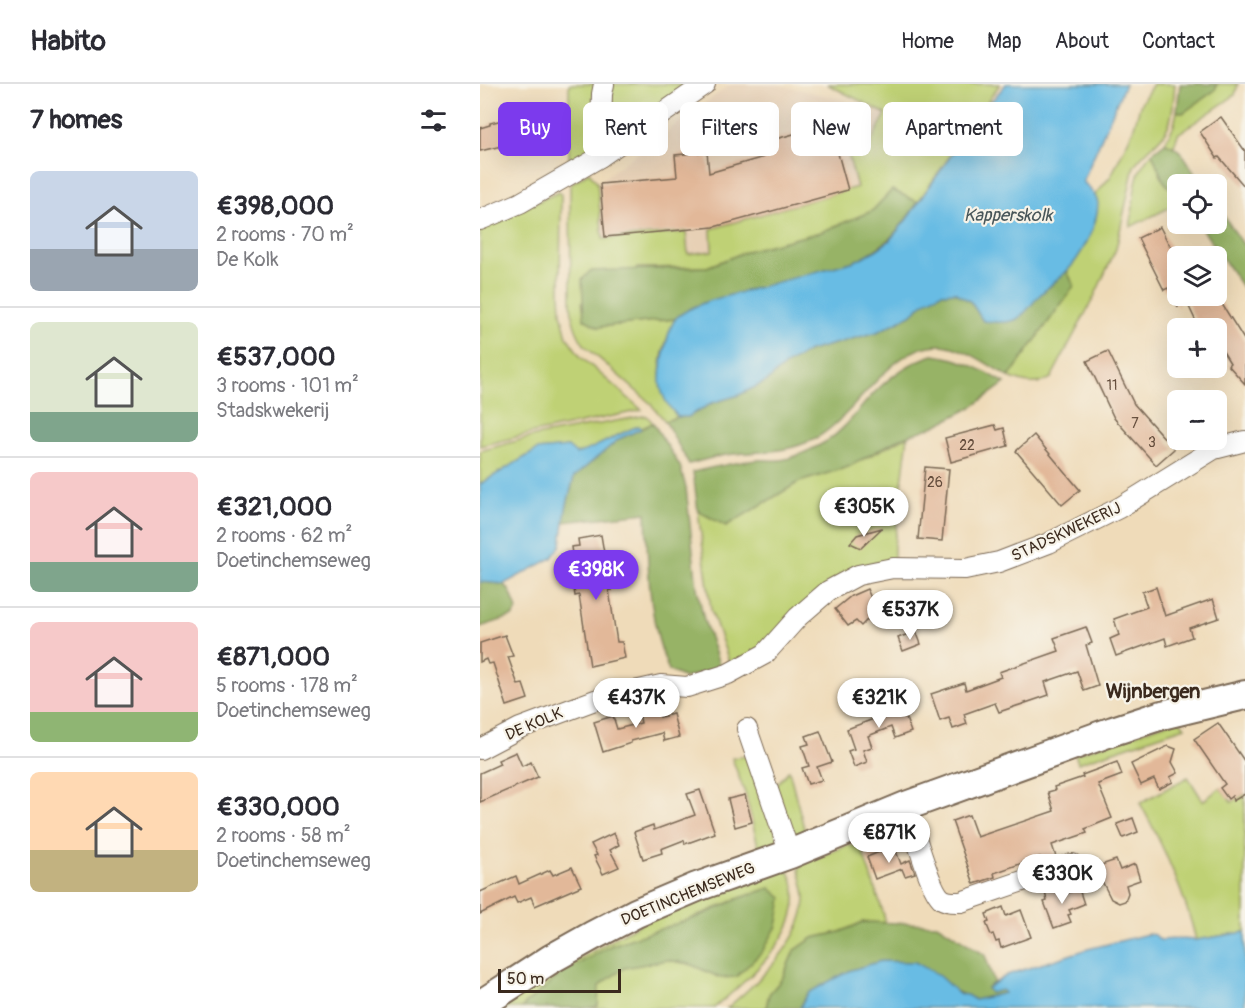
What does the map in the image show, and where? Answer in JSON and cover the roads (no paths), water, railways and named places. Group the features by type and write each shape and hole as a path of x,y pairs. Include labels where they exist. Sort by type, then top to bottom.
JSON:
{"street":[{"path":"600,157 601,104 604,84"},
{"path":"480,220 520,203 600,157 705,84"},
{"name":"STADSKWEKERIJ","path":"728,674 765,654 798,616 828,591 858,575 893,568 965,569 999,562 1049,543 1119,508 1214,449 1245,441"},
{"name":"DE KOLK","path":"480,749 520,729 595,700 660,686 687,687 728,674"},
{"name":"DOETINCHEMSEWEG","path":"480,1005 551,959 636,913 697,887 790,854 906,806 1113,731 1162,715 1245,695"},
{"path":"747,729 790,854"},
{"path":"906,806 932,884 943,899 950,902 961,902 1072,864"}],"water":[{"name":"Kapperskolk","path":"1006,84 1125,84 1083,181 1097,200 1097,212 1092,231 1071,267 1015,320 983,321 971,302 955,292 941,293 926,301 911,315 877,332 809,351 785,365 767,381 739,395 712,403 688,417 678,417 665,399 660,383 661,365 671,327 676,318 687,310 708,301 855,261 876,250 889,241 907,219 951,156 1023,156 1023,102 991,102"},
{"path":"639,426 641,429 619,439 574,477 566,508 561,545 552,558 504,584 480,582 480,484 537,450 568,447 576,454"},
{"path":"1245,932 1245,1008 800,1008 808,993 851,970 881,961 915,962 937,974 959,994 967,995 975,1000 1004,993 1002,990 990,993 987,988 1007,975 1088,949 1148,934 1155,935 1160,940 1196,940"}],"district":[{"name":"Wijnbergen","path":"1153,691"}]}
